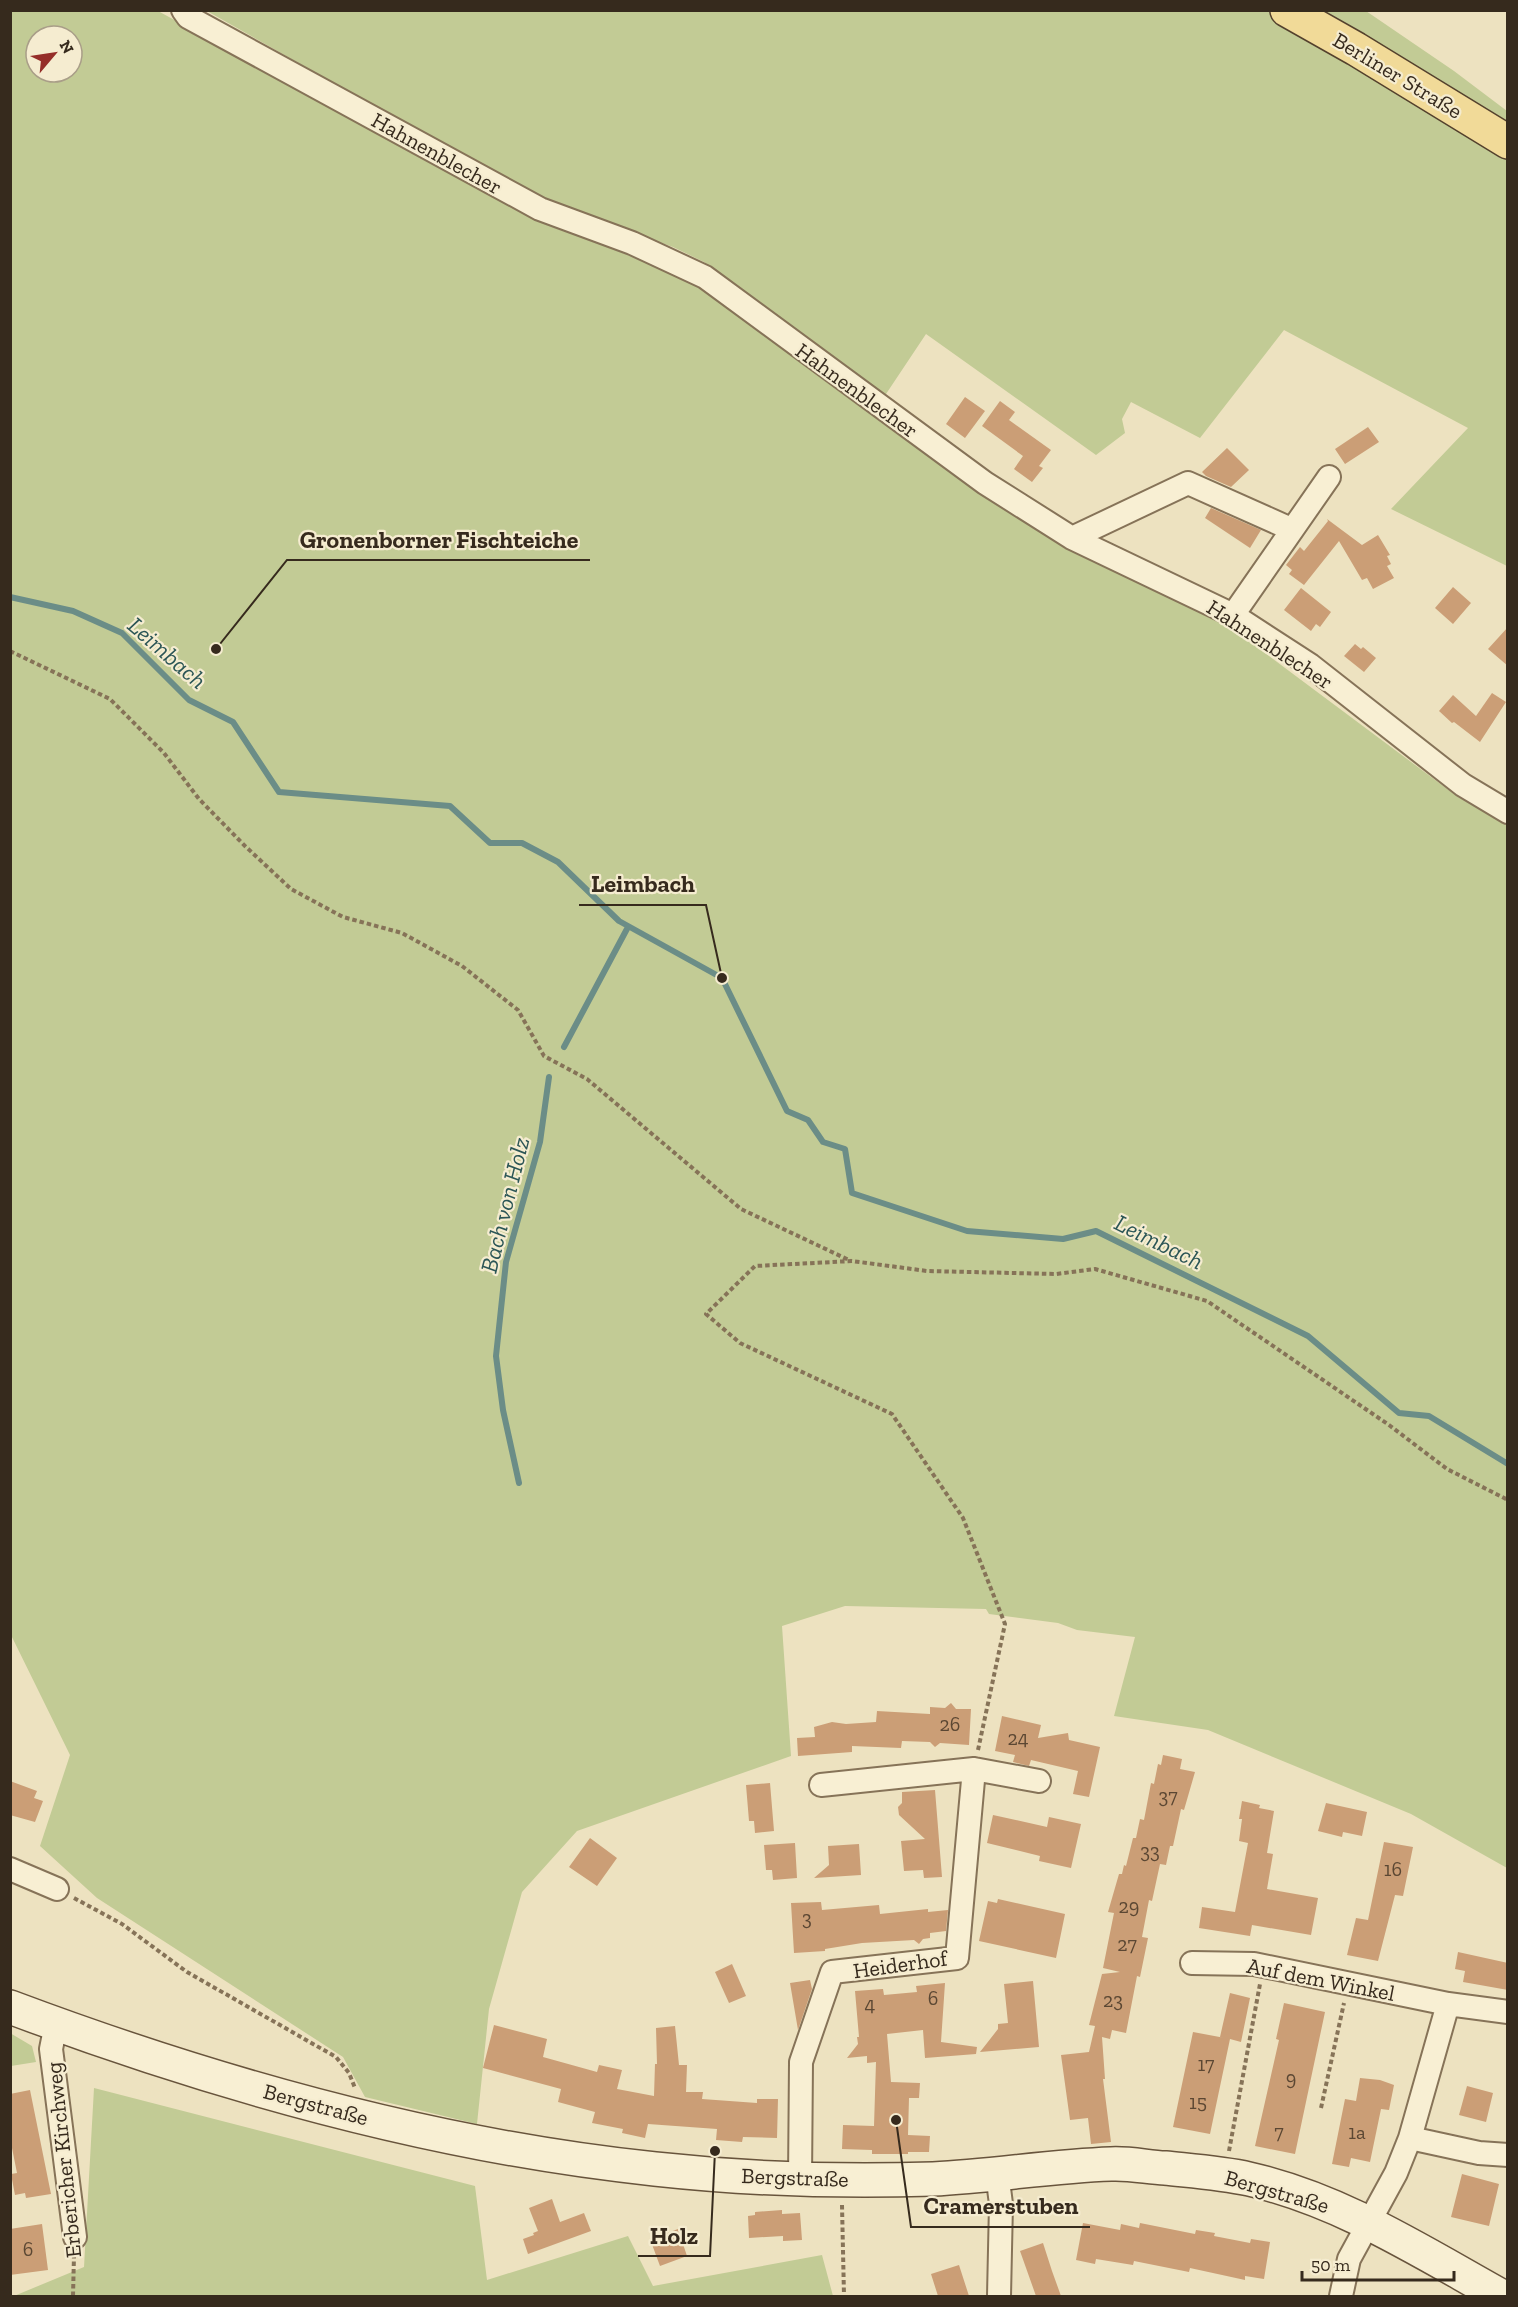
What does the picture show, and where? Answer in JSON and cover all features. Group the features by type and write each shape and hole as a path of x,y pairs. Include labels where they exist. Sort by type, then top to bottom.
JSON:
{"main road":[{"name":"Berliner Straße","path":"1287,10 1508,142"}],"street":[{"name":"Hahnenblecher","path":"183,10 188,17 540,209 632,243 705,277 986,483 1072,538 1233,615 1310,665 1463,785 1508,812"},
{"path":"1233,615 1329,477"},
{"path":"1072,538 1188,483 1291,529"},
{"path":"821,1785 974,1769 1039,1781"},
{"name":"Heiderhof","path":"800,2180 801,2062 832,1972 957,1958 974,1769"},
{"path":"10,1869 57,1889"},
{"name":"Auf dem Winkel","path":"1192,1963 1263,1966 1448,2004 1508,2012"},
{"path":"1341,2296 1349,2259 1396,2173 1410,2138 1448,2004"},
{"name":"Bergstraße","path":"10,2007 163,2061 369,2119 515,2150 655,2169 800,2180 936,2179 1114,2164 1224,2174 1297,2193 1370,2223 1501,2296"},
{"name":"Erbericher Kirchweg","path":"56,2024 51,2049 75,2237"},
{"path":"1410,2138 1479,2153 1508,2155"},
{"path":"997,2173 1001,2204 999,2296"}],"path":[{"path":"10,651 110,699 164,753 199,798 244,846 291,889 343,917 402,933 462,966 518,1010 544,1056 587,1079 741,1209 852,1261"},
{"path":"974,1769 1005,1624 963,1518 892,1414 740,1343 706,1314 755,1266 852,1261 927,1271 1056,1274 1095,1269 1207,1300 1389,1425 1448,1469 1508,1500"},
{"path":"57,1889 122,1924 187,1971 336,2057 349,2073 369,2119"},
{"path":"1227,2161 1263,1966"},
{"path":"1321,2108 1348,1983"},
{"path":"841,2180 844,2296"},
{"name":"Erbericher Kirchweg","path":"73,2296 75,2237"}],"green space":[{"path":"10,11 158,11 537,218 702,285 990,501 1088,557 1214,615 1458,797 1507,825 1507,1868 1411,1814 1208,1730 1114,1716 1135,1637 1077,1630 1058,1623 989,1614 986,1609 845,1606 782,1626 791,1756 577,1831 522,1892 489,2009 477,2124 365,2097 343,2057 97,1898 40,1846 70,1755 10,1633"},
{"path":"207,11 1366,11 1454,71 1507,111 1507,566 1391,509 1468,428 1284,330 1200,438 1131,402 1122,419 1125,433 1096,455 926,334 884,397 704,262 673,247 538,199"},
{"path":"10,2033 32,2046 36,2062 11,2066"},
{"path":"94,2088 475,2186 487,2280 628,2236 653,2286 822,2255 833,2296 14,2296 84,2267"}],"building":[{"path":"965,397 985,411 965,438 946,424"},
{"path":"1000,401 1015,412 1009,420 1051,450 1039,466 1043,468 1032,482 1014,469 1023,456 982,426"},
{"path":"1368,427 1379,442 1345,464 1335,449"},
{"path":"1227,448 1249,470 1231,487 1202,472"},
{"path":"1211,508 1261,530 1250,548 1205,518"},
{"path":"1327,519 1362,545 1378,535 1390,555 1387,556 1391,564 1387,566 1394,578 1373,589 1367,578 1362,580 1339,541 1304,585 1289,574 1292,570 1286,565 1300,547 1304,551 1328,521"},
{"path":"1453,587 1471,603 1453,624 1435,608"},
{"path":"1301,588 1331,612 1320,627 1316,624 1311,631 1284,610"},
{"path":"1508,627 1508,666 1488,649"},
{"path":"1355,644 1361,649 1363,647 1376,658 1364,672 1344,656"},
{"path":"1492,693 1506,702 1480,742 1439,711 1453,695 1476,716"},
{"path":"951,1703 956,1709 971,1709 969,1745 940,1743 935,1747 930,1742 902,1741 901,1748 852,1746 852,1752 798,1756 797,1738 815,1737 814,1727 832,1722 846,1724 876,1722 877,1711 930,1714 930,1707 945,1708"},
{"path":"1002,1716 1041,1725 1038,1738 1068,1733 1069,1740 1100,1747 1089,1797 1073,1794 1078,1771 1031,1760 1029,1766 1013,1762 1015,1755 995,1751"},
{"path":"1163,1755 1182,1759 1180,1769 1195,1772 1184,1810 1181,1809 1173,1846 1170,1846 1166,1865 1160,1864 1152,1901 1149,1900 1142,1937 1148,1938 1140,1977 1137,1976 1126,2033 1112,2030 1110,2039 1102,2037 1105,2079 1103,2079 1111,2142 1091,2144 1088,2118 1070,2120 1061,2055 1089,2052 1095,2026 1089,2025 1102,1974 1120,1972 1103,1968 1114,1913 1108,1912 1119,1874 1122,1874 1124,1865 1126,1866 1133,1838 1136,1838 1140,1819 1144,1820 1151,1783 1154,1784 1158,1764 1161,1765"},
{"path":"10,1781 37,1791 34,1798 43,1801 35,1822 10,1815"},
{"path":"770,1783 774,1831 755,1833 754,1821 749,1821 746,1785"},
{"path":"935,1790 942,1877 924,1878 923,1870 904,1871 901,1841 925,1839 899,1815 898,1807 902,1803 902,1792"},
{"path":"1242,1801 1274,1811 1267,1853 1273,1854 1267,1889 1318,1898 1311,1935 1252,1925 1250,1936 1199,1928 1202,1907 1235,1912 1248,1843 1239,1841"},
{"path":"1326,1803 1367,1812 1362,1836 1343,1832 1342,1837 1318,1831"},
{"path":"993,1815 1047,1827 1049,1817 1081,1824 1071,1868 1039,1861 1040,1856 987,1843"},
{"path":"590,1838 617,1858 597,1886 569,1867"},
{"path":"1384,1842 1413,1847 1403,1896 1395,1895 1378,1961 1347,1955 1356,1918 1368,1920"},
{"path":"795,1843 797,1878 773,1880 772,1870 766,1870 764,1845"},
{"path":"859,1844 861,1875 814,1878 829,1865 828,1846"},
{"path":"998,1899 1065,1914 1056,1958 979,1941 988,1901 997,1903"},
{"path":"821,1902 822,1910 879,1905 880,1914 928,1909 928,1912 948,1910 946,1931 930,1933 930,1938 923,1939 919,1944 914,1940 862,1943 825,1949 825,1951 794,1953 791,1903"},
{"path":"1458,1952 1508,1963 1508,1990 1463,1982 1465,1971 1455,1969"},
{"path":"732,1964 746,1996 729,2003 715,1972"},
{"path":"810,1980 812,1989 798,2030 790,1983"},
{"path":"1033,1981 1039,2047 980,2052 998,2029 998,2024 1008,2023 1004,1984"},
{"path":"945,1983 941,2042 977,2047 976,2054 925,2058 923,2030 887,2034 891,2082 920,2083 919,2098 909,2098 908,2135 930,2136 929,2152 872,2154 872,2150 842,2149 843,2125 874,2126 876,2062 867,2063 867,2056 847,2058 858,2044 857,2037 859,2037 855,1991 883,1989 884,1995 917,1992 916,1986"},
{"path":"1230,1993 1250,1998 1241,2042 1230,2039 1210,2134 1173,2127 1193,2032 1225,2038 1220,2037"},
{"path":"1284,2003 1325,2012 1295,2154 1255,2146 1279,2040 1276,2039"},
{"path":"494,2025 547,2039 543,2057 597,2072 599,2065 622,2070 617,2089 654,2096 655,2064 657,2064 656,2028 675,2026 679,2065 687,2065 686,2092 703,2092 702,2099 757,2103 757,2099 778,2099 777,2138 743,2137 742,2142 716,2140 717,2129 648,2124 645,2138 622,2133 623,2129 592,2123 595,2112 558,2102 561,2089 483,2068"},
{"path":"1360,2078 1380,2080 1394,2085 1389,2110 1381,2109 1370,2162 1351,2158 1349,2167 1332,2164 1345,2099 1356,2101"},
{"path":"1467,2086 1493,2093 1486,2122 1459,2115"},
{"path":"30,2090 51,2194 26,2198 25,2193 15,2195 11,2174 17,2173 10,2138 10,2094"},
{"path":"1462,2174 1499,2184 1489,2226 1451,2217"},
{"path":"552,2199 560,2222 584,2213 591,2231 528,2254 523,2239 538,2231 529,2208"},
{"path":"782,2210 782,2214 800,2213 802,2240 783,2241 783,2236 749,2238 748,2216 755,2215 755,2212"},
{"path":"1083,2223 1120,2230 1121,2224 1139,2228 1140,2223 1195,2234 1196,2230 1215,2233 1214,2236 1250,2243 1251,2239 1270,2242 1264,2279 1245,2276 1245,2280 1190,2268 1189,2272 1134,2261 1133,2265 1096,2259 1095,2264 1076,2260"},
{"path":"42,2224 48,2270 10,2275 10,2229"},
{"path":"678,2229 687,2256 660,2266 650,2239"},
{"path":"1043,2243 1061,2296 1036,2296 1020,2251"},
{"path":"959,2265 969,2296 938,2296 931,2274"}],"waterway":[{"name":"Leimbach","path":"10,597 73,611 122,633 189,700 233,722 279,792 450,806 490,843 522,843 558,862 619,921 722,978 787,1111 808,1120 823,1142 845,1149 852,1193 967,1231 1063,1239 1096,1231 1308,1336 1399,1413 1429,1416 1508,1464"},
{"name":"Bach von Holz","path":"564,1047 628,927"},
{"name":"Bach von Holz","path":"519,1483 503,1410 496,1356 506,1262 540,1142 549,1077"}],"place":[{"name":"Gronenborner Fischteiche","path":"216,649"},
{"name":"Leimbach","path":"722,978"},
{"name":"Cramerstuben","path":"896,2120"},
{"name":"Holz","path":"715,2151"}]}
